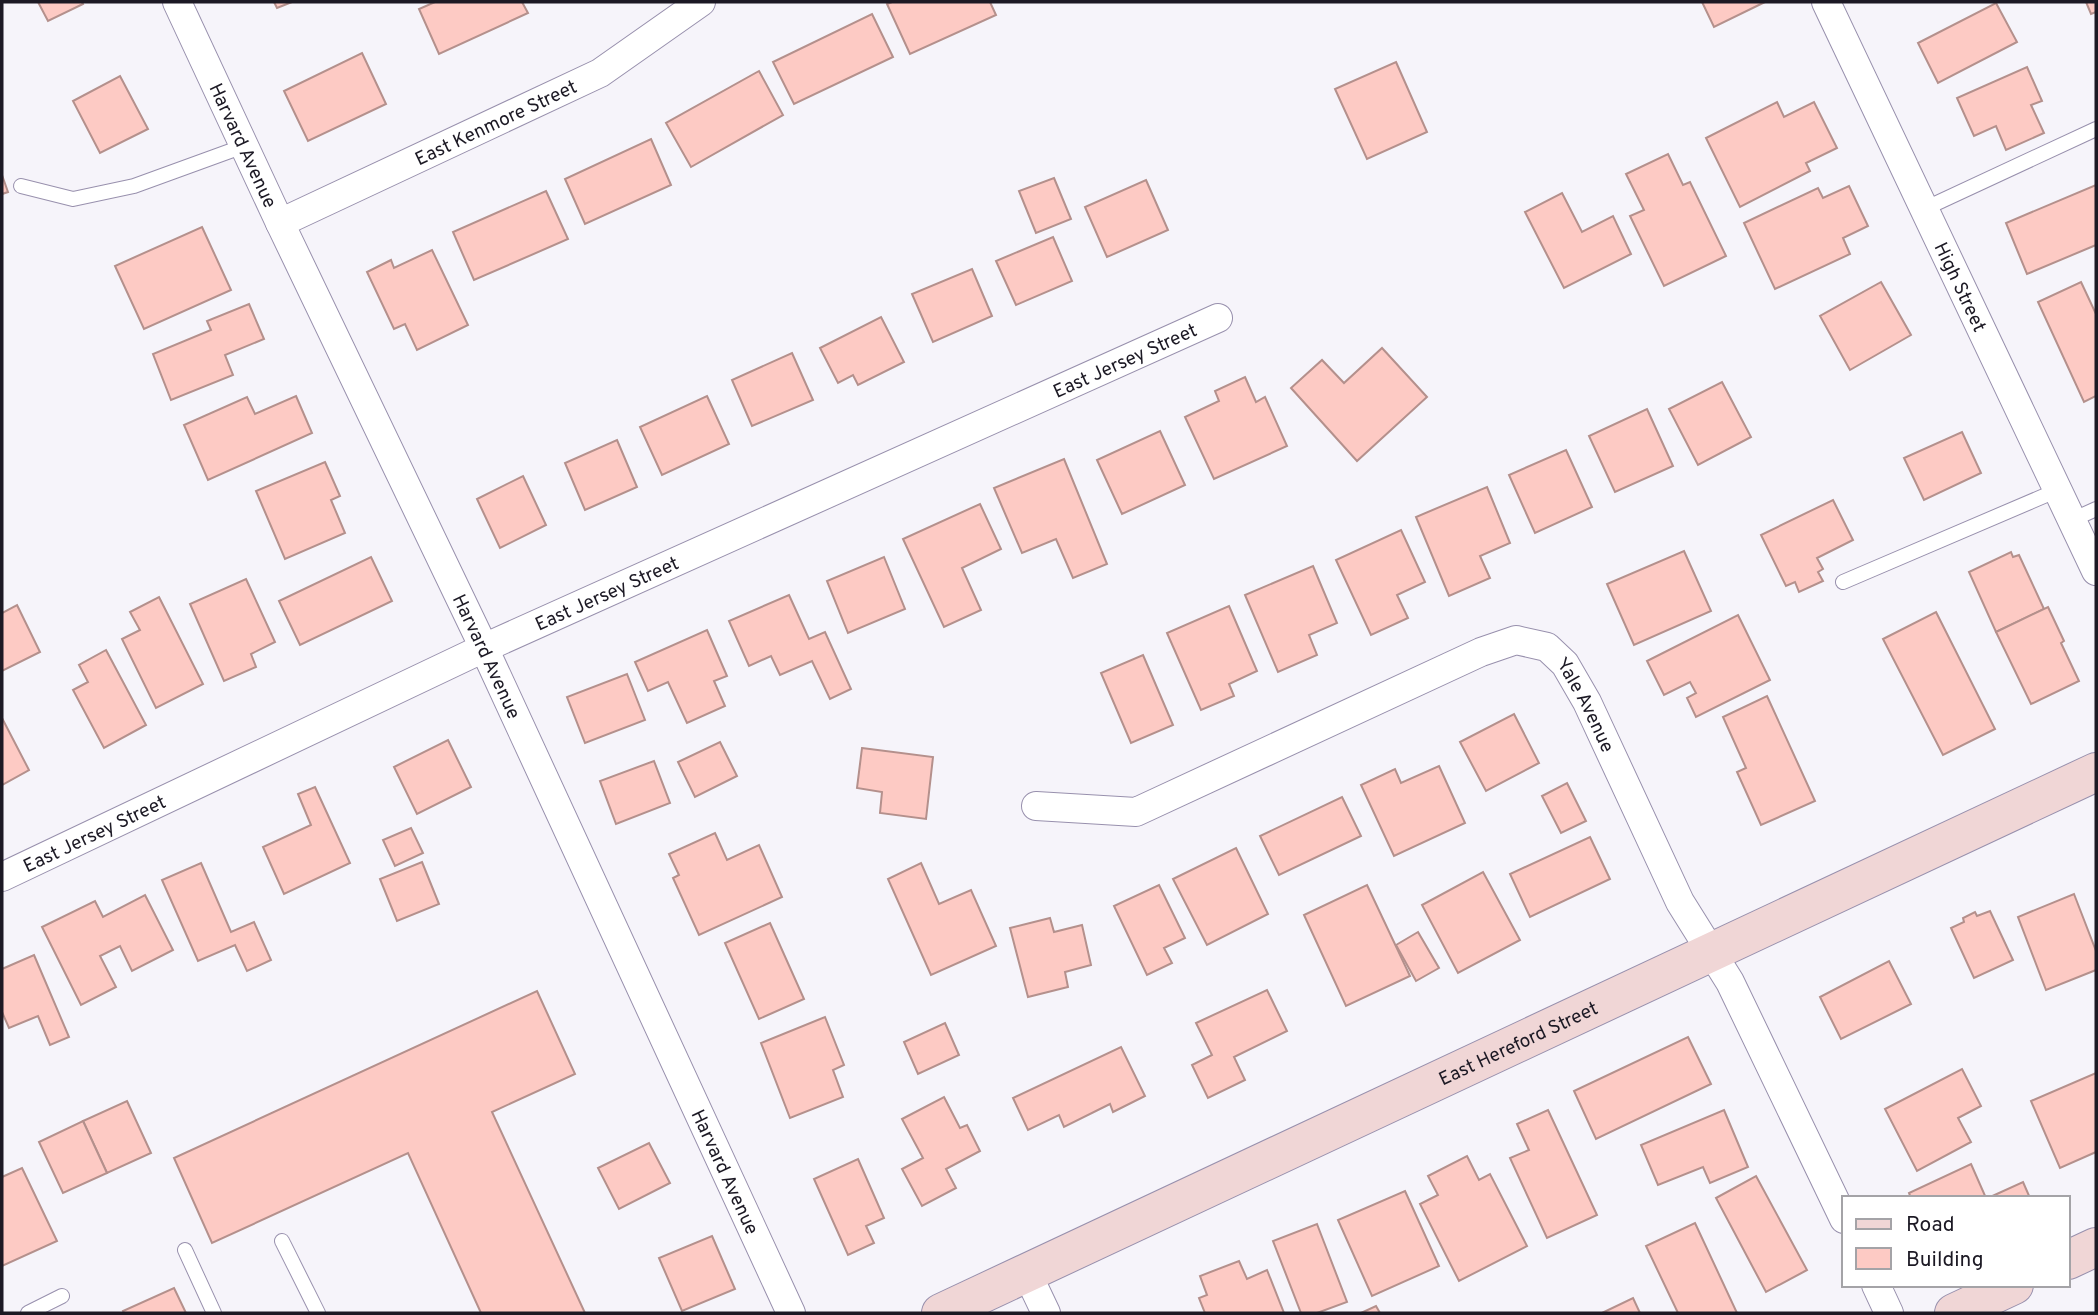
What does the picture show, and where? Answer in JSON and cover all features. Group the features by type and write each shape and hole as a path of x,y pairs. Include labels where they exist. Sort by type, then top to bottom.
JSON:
{"street":[{"name":"Harvard Avenue","path":"177,2 484,649 791,1313"},
{"name":"East Kenmore Street","path":"280,223 600,73 701,2"},
{"name":"High Street","path":"1826,2 2058,490 2084,515 2096,571"},
{"name":"East Jersey Street","path":"2,877 484,649 1218,318"},
{"name":"Yale Avenue","path":"1037,806 1136,811 1481,652 1516,640 1548,647 1565,664 1587,702 1680,902 1730,982 1842,1215"},
{"name":"East Hereford Street","path":"941,1313 2096,772"},
{"path":"2070,1259 2096,1247"},
{"path":"1027,1273 1046,1313"},
{"path":"1877,1287 1889,1313"},
{"path":"1954,1313 2010,1287"}],"lane":[{"path":"1924,209 2096,129"},
{"path":"21,186 73,199 134,186 244,146"},
{"path":"1843,582 2058,490"},
{"path":"282,1241 318,1313"},
{"path":"185,1251 214,1313"},
{"path":"28,1313 62,1296"}],"building":[{"path":"38,2 82,2 83,4 48,21"},
{"path":"274,2 292,2 277,8"},
{"path":"435,2 522,2 528,13 439,54 419,9"},
{"path":"990,2 996,15 910,54 887,4"},
{"path":"1702,2 1765,2 1714,27"},
{"path":"2086,2 2096,2 2096,12 2091,14"},
{"path":"1996,3 2017,42 1938,83 1918,43"},
{"path":"872,14 893,57 794,104 773,62"},
{"path":"362,53 386,104 308,141 284,91"},
{"path":"1396,62 1427,132 1367,159 1335,89"},
{"path":"2027,67 2042,101 2031,105 2044,133 2006,150 1996,126 1974,136 1957,98"},
{"path":"759,71 783,115 691,167 666,123"},
{"path":"120,76 148,129 100,153 73,101"},
{"path":"1777,102 1784,117 1814,102 1837,148 1806,163 1810,171 1740,207 1706,138"},
{"path":"651,139 671,185 585,224 565,179"},
{"path":"1668,154 1683,185 1690,182 1726,256 1664,286 1630,216 1644,210 1626,174"},
{"path":"2,175 8,192 2,194"},
{"path":"1054,178 1071,219 1036,233 1019,191"},
{"path":"1146,180 1168,230 1107,257 1085,207"},
{"path":"2096,185 2096,245 2027,274 2006,223"},
{"path":"1849,186 1868,226 1843,238 1850,254 1775,289 1744,223 1818,188 1823,198"},
{"path":"546,191 568,239 474,280 453,232"},
{"path":"1562,193 1582,232 1613,216 1631,254 1564,288 1525,212"},
{"path":"202,227 231,290 144,329 115,266"},
{"path":"1053,237 1072,281 1016,305 996,261"},
{"path":"432,250 468,325 417,350 405,324 394,329 367,272 391,260 394,268"},
{"path":"972,269 992,316 933,342 912,294"},
{"path":"1881,282 1911,335 1850,370 1820,316"},
{"path":"2081,282 2096,314 2096,396 2084,402 2038,302"},
{"path":"249,304 264,339 225,355 233,375 171,400 153,354 211,330 207,321"},
{"path":"881,317 904,362 858,385 853,375 838,383 820,348"},
{"path":"1382,348 1427,397 1357,461 1291,388 1322,360 1344,383"},
{"path":"792,353 813,400 752,426 732,380"},
{"path":"1245,377 1256,402 1265,397 1287,446 1214,479 1185,417 1219,401 1215,391"},
{"path":"1722,382 1751,437 1698,465 1669,409"},
{"path":"296,396 312,433 208,480 184,425 247,397 255,414"},
{"path":"707,396 729,444 662,475 640,427"},
{"path":"1647,409 1673,466 1615,492 1589,436"},
{"path":"1160,431 1185,485 1122,514 1097,460"},
{"path":"1962,432 1981,473 1924,500 1904,458"},
{"path":"617,440 637,487 585,510 565,463"},
{"path":"1566,450 1592,507 1535,533 1509,475"},
{"path":"1064,459 1107,564 1073,578 1056,539 1022,553 994,488"},
{"path":"325,462 340,496 331,500 345,533 285,559 256,491"},
{"path":"523,476 546,525 500,548 477,499"},
{"path":"1487,487 1510,543 1480,556 1490,578 1449,596 1416,517"},
{"path":"1833,500 1853,540 1817,558 1823,569 1818,572 1823,581 1799,592 1795,582 1786,586 1761,535"},
{"path":"980,504 1001,549 962,568 981,610 944,627 903,539"},
{"path":"1401,530 1425,582 1397,595 1408,618 1371,635 1336,560"},
{"path":"1684,551 1711,611 1634,645 1607,584"},
{"path":"2011,552 2013,557 2019,555 2044,609 1996,632 1969,572"},
{"path":"371,557 392,601 300,645 279,601"},
{"path":"884,557 905,609 848,633 827,581"},
{"path":"1313,566 1337,623 1309,635 1317,655 1278,672 1245,595"},
{"path":"246,579 275,642 251,654 256,667 224,681 190,604"},
{"path":"789,595 809,639 825,632 851,689 830,699 812,661 780,675 771,656 749,666 729,621"},
{"path":"159,597 203,684 156,708 122,639 140,630 130,612"},
{"path":"17,605 40,652 2,671 2,613"},
{"path":"1229,606 1257,671 1229,684 1234,696 1201,710 1167,633"},
{"path":"2048,607 2079,681 2031,704 1996,632"},
{"path":"1936,612 1995,729 1943,755 1883,639"},
{"path":"1738,615 1770,680 1696,717 1687,698 1696,693 1690,682 1664,695 1647,661"},
{"path":"707,630 727,676 714,681 725,706 687,723 668,682 648,691 635,662"},
{"path":"106,650 146,725 104,748 73,690 88,682 79,665"},
{"path":"1143,655 1173,725 1131,743 1101,673"},
{"path":"627,674 645,720 585,743 567,697"},
{"path":"1767,696 1815,801 1761,825 1737,772 1746,768 1723,717"},
{"path":"1514,714 1539,763 1486,791 1460,742"},
{"path":"2,718 29,770 2,785"},
{"path":"448,740 471,787 417,814 394,767"},
{"path":"720,742 737,776 695,797 678,762"},
{"path":"862,748 933,757 926,819 880,813 882,792 857,788"},
{"path":"654,761 670,803 616,824 600,781"},
{"path":"1439,766 1465,823 1394,856 1361,785 1395,769 1401,783"},
{"path":"1567,783 1586,821 1561,833 1542,796"},
{"path":"315,787 350,863 284,894 263,847 311,825 298,794"},
{"path":"1342,797 1361,836 1279,875 1260,836"},
{"path":"411,828 423,853 395,866 383,840"},
{"path":"715,833 727,860 759,845 782,897 699,935 673,878 679,875 669,854"},
{"path":"1590,837 1610,879 1530,917 1510,874"},
{"path":"1236,848 1268,914 1207,945 1173,879"},
{"path":"422,862 439,904 397,921 380,879"},
{"path":"201,863 231,932 254,922 271,960 247,971 235,945 198,961 162,880"},
{"path":"921,863 939,904 971,890 996,946 931,975 888,879"},
{"path":"1483,872 1520,940 1458,973 1422,905"},
{"path":"1159,885 1185,938 1164,948 1172,963 1147,975 1114,906"},
{"path":"1367,885 1410,976 1346,1006 1304,915"},
{"path":"2074,894 2096,951 2096,970 2046,990 2018,917"},
{"path":"145,895 173,950 132,971 120,946 100,956 116,987 81,1005 42,927 95,901 103,917"},
{"path":"1990,911 2013,960 1974,978 1951,928 1964,922 1963,918 1975,912 1977,916"},
{"path":"1050,918 1054,932 1082,925 1091,965 1065,972 1068,987 1028,997 1010,928"},
{"path":"770,923 804,999 759,1019 725,943"},
{"path":"1418,932 1439,968 1416,981 1396,945"},
{"path":"34,955 69,1037 50,1045 38,1016 9,1028 2,1012 2,969"},
{"path":"1889,961 1911,1004 1841,1039 1820,997"},
{"path":"1267,990 1287,1031 1234,1057 1245,1080 1208,1098 1192,1065 1212,1055 1196,1023"},
{"path":"537,991 575,1074 492,1112 585,1313 481,1313 408,1153 212,1243 174,1158"},
{"path":"825,1017 844,1065 833,1070 843,1097 790,1118 761,1043"},
{"path":"945,1023 959,1055 918,1074 904,1042"},
{"path":"1688,1037 1711,1084 1596,1139 1574,1091"},
{"path":"1121,1047 1145,1096 1113,1112 1110,1104 1064,1127 1059,1115 1028,1130 1013,1098"},
{"path":"1962,1069 1981,1106 1958,1118 1971,1142 1917,1171 1885,1109"},
{"path":"2096,1073 2096,1152 2060,1168 2031,1101"},
{"path":"944,1097 960,1128 967,1125 980,1151 946,1169 956,1188 922,1206 902,1169 923,1158 902,1119"},
{"path":"127,1101 151,1153 107,1173 83,1121"},
{"path":"1548,1110 1597,1215 1547,1238 1510,1158 1529,1150 1517,1124"},
{"path":"1724,1110 1748,1167 1710,1183 1703,1167 1658,1185 1641,1145"},
{"path":"83,1121 107,1173 63,1193 39,1142"},
{"path":"649,1143 670,1183 619,1209 598,1168"},
{"path":"1467,1156 1479,1180 1490,1174 1527,1246 1459,1281 1420,1204 1438,1195 1428,1176"},
{"path":"858,1159 884,1218 866,1226 874,1243 848,1255 814,1179"},
{"path":"1971,1164 1985,1196 1910,1196 1909,1193"},
{"path":"22,1168 57,1241 2,1266 2,1177"},
{"path":"1756,1176 1807,1270 1766,1292 1716,1198"},
{"path":"2023,1182 2029,1196 1992,1196"},
{"path":"1405,1191 1439,1266 1372,1296 1338,1220"},
{"path":"1695,1223 1737,1313 1678,1313 1646,1246"},
{"path":"1317,1224 1347,1302 1317,1313 1301,1313 1273,1241"},
{"path":"712,1236 735,1289 682,1311 659,1258"},
{"path":"1239,1261 1247,1279 1267,1270 1284,1313 1205,1313 1199,1298 1207,1295 1200,1276"},
{"path":"174,1288 186,1313 123,1311"},
{"path":"1633,1298 1640,1313 1602,1313"},
{"path":"1376,1306 1380,1313 1361,1313"}]}
